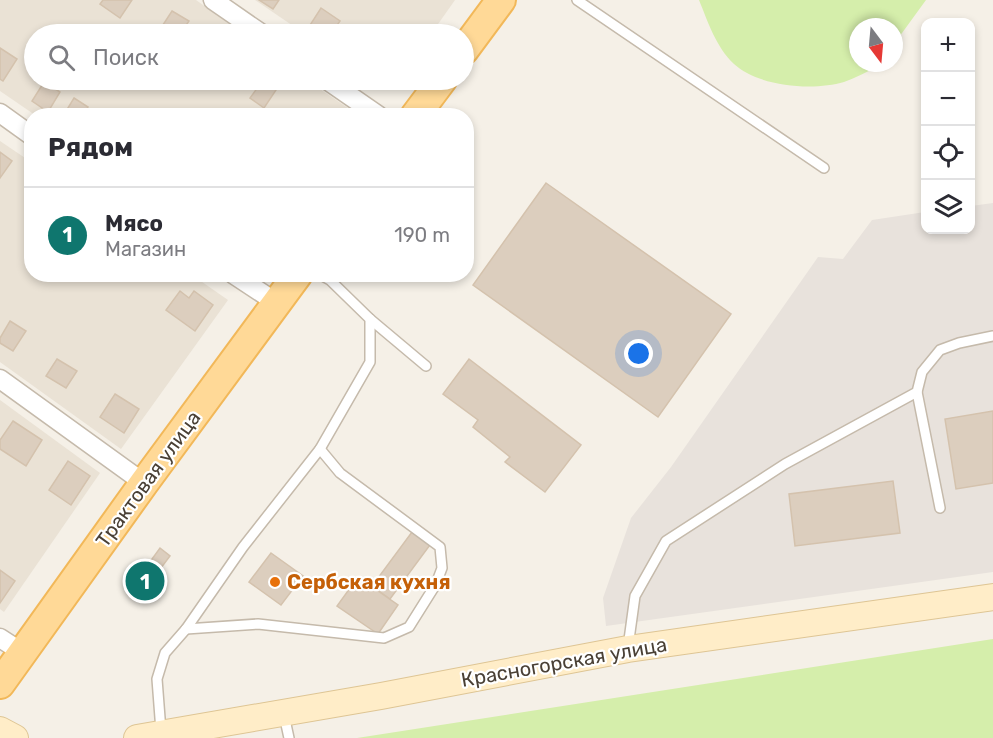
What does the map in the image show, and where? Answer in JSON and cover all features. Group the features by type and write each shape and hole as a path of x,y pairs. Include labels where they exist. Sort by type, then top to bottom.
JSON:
{"main road":[{"path":"474,36 501,0"},
{"path":"421,108 434,90"},
{"name":"Трактовая улица","path":"0,684 11,645 144,483 292,282"}],"street":[{"path":"213,0 248,24"},
{"path":"341,90 367,108"},
{"path":"0,113 24,130"},
{"path":"245,282 277,303"},
{"path":"0,379 144,483"},
{"name":"Красногорская улица","path":"150,736 628,649 993,597"},
{"path":"0,730 15,738"}],"lane":[{"path":"577,0 824,168"},
{"path":"332,282 426,366"},
{"path":"150,736 157,679 165,653 186,629 243,547 320,449 370,362 370,318"},
{"path":"940,508 917,392 922,372 940,350 959,343 993,336"},
{"path":"628,649 635,596 666,541 785,464 917,392"},
{"path":"186,629 258,624 384,638 409,627 436,584 442,568 440,547 340,473 320,449"},
{"path":"283,713 289,738"}],"shaded area":[{"path":"0,0 196,0 230,24 24,24 24,90 322,90 348,108 25,108 0,91"},
{"path":"255,0 455,0 438,24 290,24"},
{"path":"0,141 24,157 24,282 202,282 228,300 121,449 0,362"},
{"path":"993,203 993,572 606,626 603,598 631,518 671,467 818,257 843,259 872,220 921,213 921,234 975,234 975,205"},
{"path":"0,400 100,473 4,612 0,609"}],"green space":[{"path":"699,0 926,0 903,32 903,18 849,18 849,72 866,72 831,85 787,85 757,78 734,64 717,42"},
{"path":"993,639 993,738 357,738"}],"building":[{"path":"103,0 132,0 120,18 100,4"},
{"path":"259,0 279,0 273,9"},
{"path":"321,8 340,21 338,24 311,24"},
{"path":"172,11 189,21 187,24 164,24"},
{"path":"0,48 17,59 3,81 0,79"},
{"path":"39,90 60,92 50,108 42,108 32,101"},
{"path":"256,90 276,90 264,108 250,98"},
{"path":"74,98 88,107 87,108 68,108"},
{"path":"0,152 12,161 0,178"},
{"path":"546,183 731,314 658,417 473,285"},
{"path":"180,291 189,298 194,291 213,305 195,331 166,310"},
{"path":"10,321 26,331 13,351 0,343 0,338"},
{"path":"57,359 77,371 66,388 46,376"},
{"path":"469,359 581,445 545,492 505,462 510,457 473,427 478,420 443,394"},
{"path":"115,394 139,409 124,433 100,417"},
{"path":"993,411 993,483 956,489 945,419"},
{"path":"13,421 42,440 26,466 0,449 0,440"},
{"path":"68,461 90,476 71,505 49,490"},
{"path":"893,481 900,533 795,546 789,494"},
{"path":"412,532 430,545 390,599 372,586"},
{"path":"160,548 170,556 143,592 133,585"},
{"path":"271,553 303,576 281,605 249,582"},
{"path":"0,570 15,581 0,603"},
{"path":"358,577 398,605 378,634 337,606"}],"place":[{"name":"Мясо","path":"145,581"},
{"name":"Сербская кухня","path":"275,582"}]}
